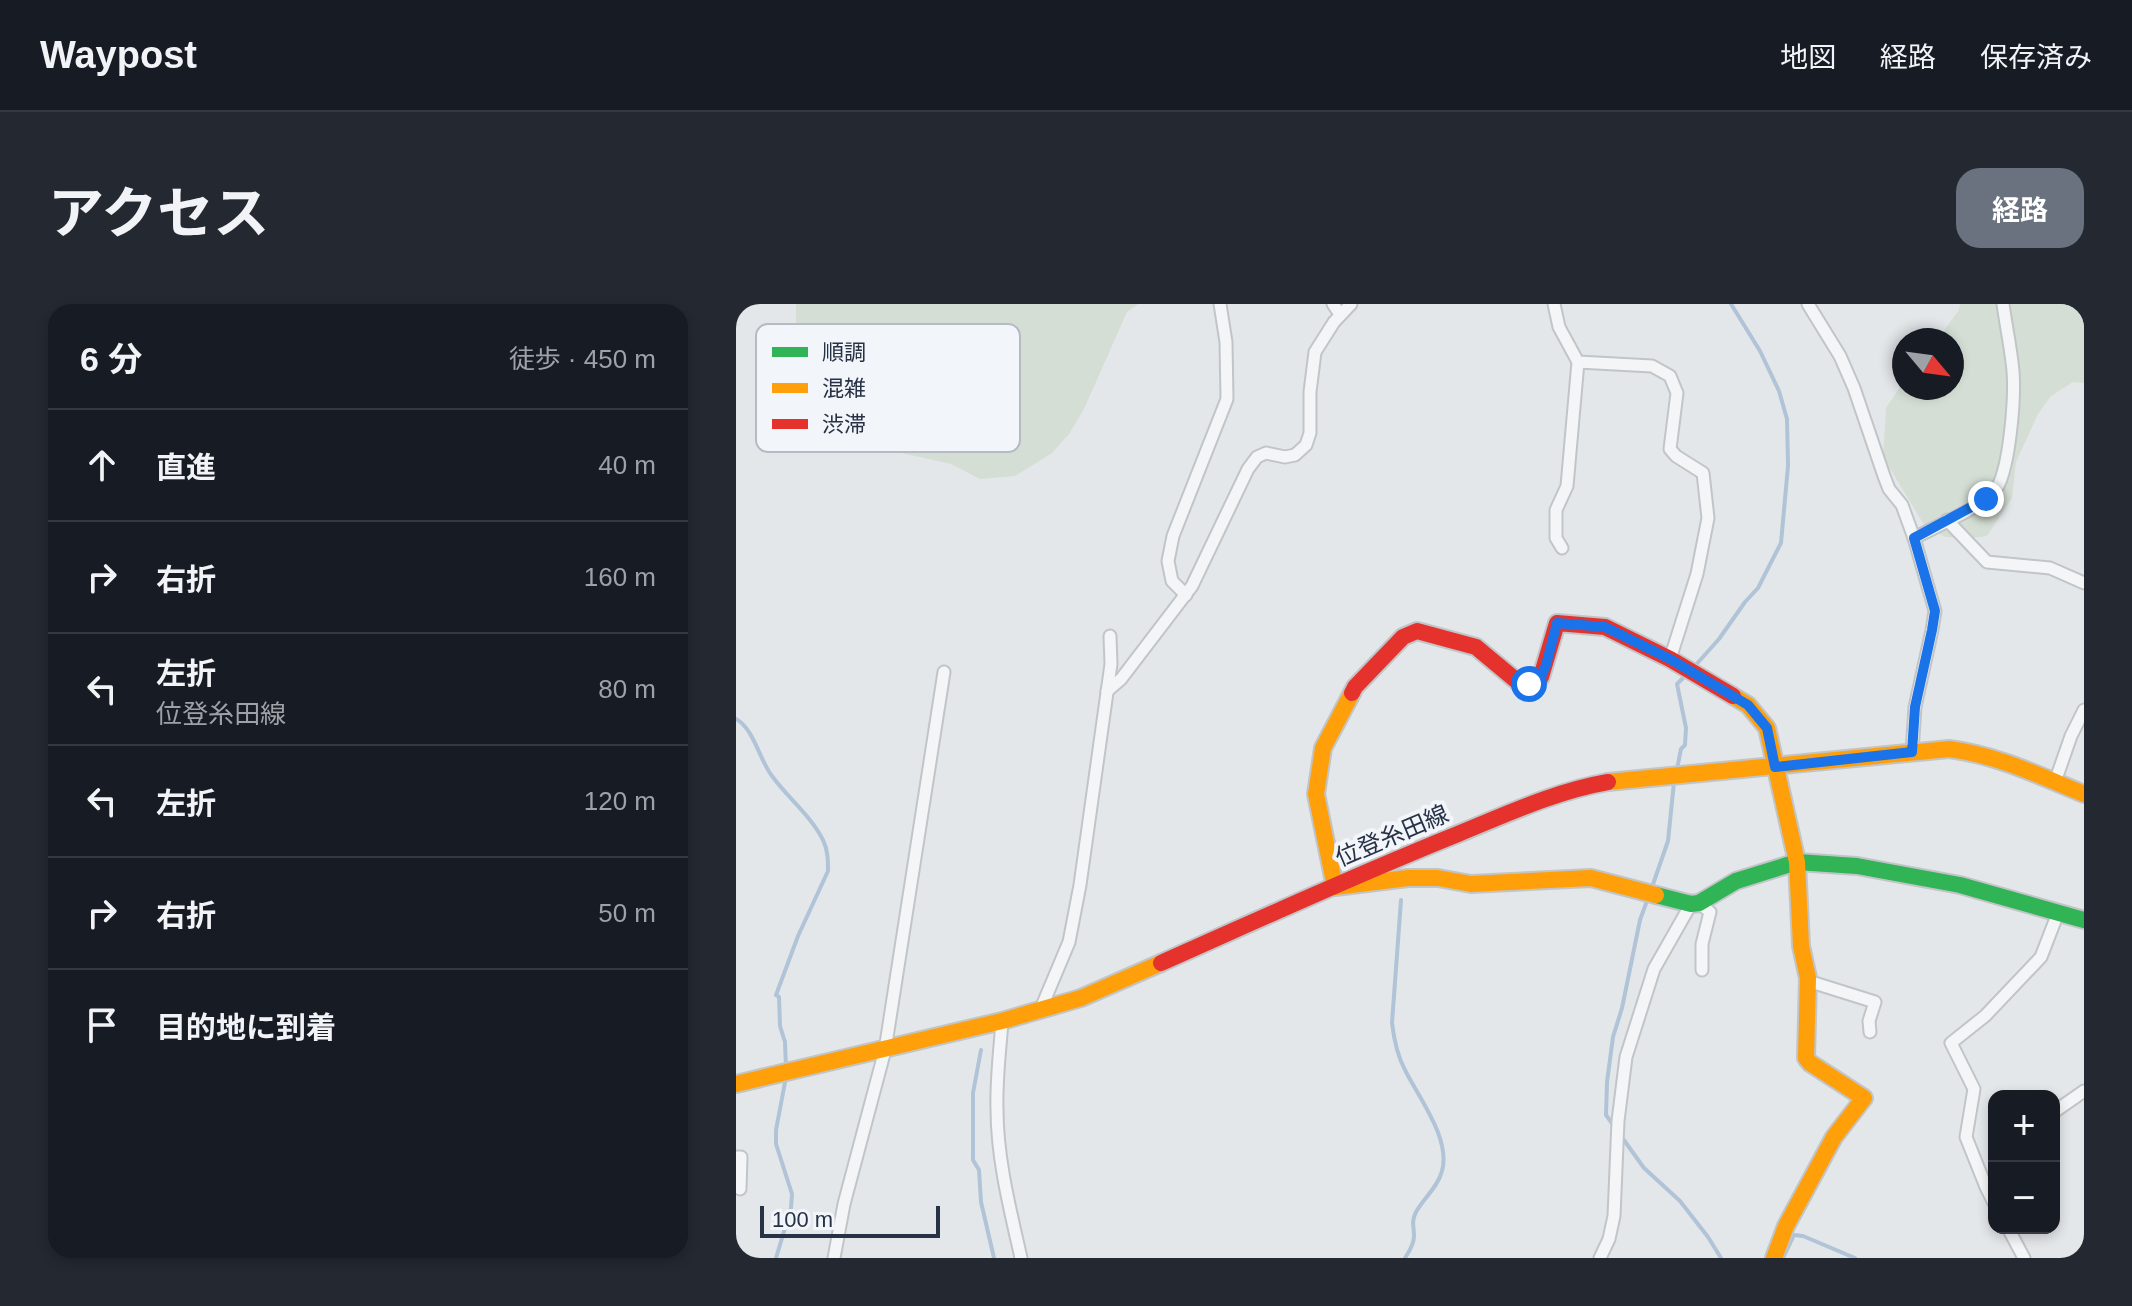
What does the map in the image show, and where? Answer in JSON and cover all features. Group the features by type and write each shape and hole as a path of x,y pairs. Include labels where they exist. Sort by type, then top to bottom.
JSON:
{"street":[{"path":"1186,595 1172,581 1168,561 1173,536 1227,399 1226,342 1220,304"},
{"path":"1107,691 1121,679 1192,586 1248,469 1257,457 1266,453 1285,457 1295,455 1306,445 1310,433 1310,392 1315,352 1334,322 1337,309 1351,304"},
{"path":"1554,304 1559,327 1578,362 1567,486 1556,510 1556,538 1562,548"},
{"path":"1801,304 1808,304 1840,356 1854,388 1889,489 1902,505 1914,538 1935,611 1915,707 1912,752"},
{"path":"1914,538 1986,499 1997,488 2004,473 2013,374 2003,304"},
{"path":"1578,362 1652,366 1670,376 1677,393 1670,449 1703,473 1708,518 1697,574 1670,659"},
{"path":"1947,520 1987,562 2050,568 2084,583"},
{"path":"1702,970 1702,944 1710,912 1695,904 1591,878 1471,884 1438,878 1408,878 1335,887 1316,794 1323,748 1355,687 1403,637 1417,631 1476,647 1518,682 1529,684 1541,677 1557,623 1605,627 1670,659 1748,705 1767,728 1797,862 1801,946 1808,981 1806,1058 1864,1098 1834,1137 1786,1226 1774,1258"},
{"path":"1040,1011 1069,942 1080,885 1111,664 1110,636"},
{"path":"834,1258 844,1204 885,1050 944,672"},
{"path":"2055,782 2084,710"},
{"name":"位登糸田線","path":"736,1084 1002,1021 1081,998 1424,847 1585,786 1949,749 2005,762 2084,794"},
{"path":"1600,1258 1609,1239 1614,1216 1618,1121 1626,1057 1654,969 1695,904 1736,881 1797,862 1857,866 1960,885 2084,920"},
{"path":"1988,1179 1966,1137 1974,1089 1951,1043 1985,1016 2041,957 2058,913"},
{"path":"1808,981 1875,1002 1869,1021 1870,1032"},
{"path":"1002,1021 997,1108 1000,1153 1021,1258"},
{"path":"2060,1108 2084,1091"},
{"path":"736,1157 741,1157 740,1189"},
{"path":"2011,1234 2024,1258"}],"shaded area":[{"path":"796,304 1138,304 1127,312 1084,409 1069,434 1052,453 1015,476 980,479 951,464 897,452 1020,452 1020,324 796,324"},
{"path":"1960,304 2084,304 2084,383 2073,382 2051,396 2038,414 2016,462 2012,498 1987,536 1972,538 1946,537 1926,528 1883,457 1886,408 1892,399 1964,400 1964,328 1946,328"}],"waterway":[{"path":"1694,667 1758,588 1781,543 1788,466 1787,419 1779,391 1760,351 1731,304"},
{"path":"1677,769 1681,749 1685,745 1686,728 1677,684 1688,673"},
{"path":"736,719 752,737 772,776 818,831 827,856 828,871 798,936 776,995 779,997 786,1068"},
{"path":"1651,890 1668,841 1674,782"},
{"path":"1614,1126 1606,1115 1613,1037 1648,898"},
{"path":"1401,900 1392,1023 1402,1064 1438,1132 1444,1159 1437,1182 1414,1215 1413,1242 1405,1258"},
{"path":"981,1050 973,1093 973,1160 979,1170 981,1202 994,1258"},
{"path":"776,1258 791,1208 792,1194 776,1144 786,1077"},
{"path":"1621,1136 1644,1168 1680,1201 1721,1258"},
{"path":"1783,1258 1794,1235 1855,1258"}],"traffic: fast":[{"path":"1656,895 1691,904 1699,903 1736,881 1797,862 1857,866 1960,885 2084,920"}],"traffic: slow":[{"path":"1352,693 1323,748 1316,794 1335,887 1408,878 1438,878 1471,884 1591,878 1656,895"},
{"path":"1733,696 1748,705 1767,728 1797,862 1801,946 1808,978 1806,1058 1864,1098 1834,1137 1786,1226 1774,1258"},
{"path":"1608,782 1949,749 2001,761 2084,794"},
{"path":"736,1084 1002,1021 1081,998 1161,963"}],"traffic: jam":[{"path":"1352,693 1403,637 1417,631 1476,647 1518,682 1529,684 1541,677 1557,623 1605,627 1670,659 1733,696"},
{"path":"1161,963 1513,811 1570,791 1608,782"}],"route":[{"path":"1529,684 1541,677 1557,623 1605,627 1670,659 1748,705 1767,728 1775,767 1912,752 1915,707 1935,611 1914,538 1986,499"}]}
